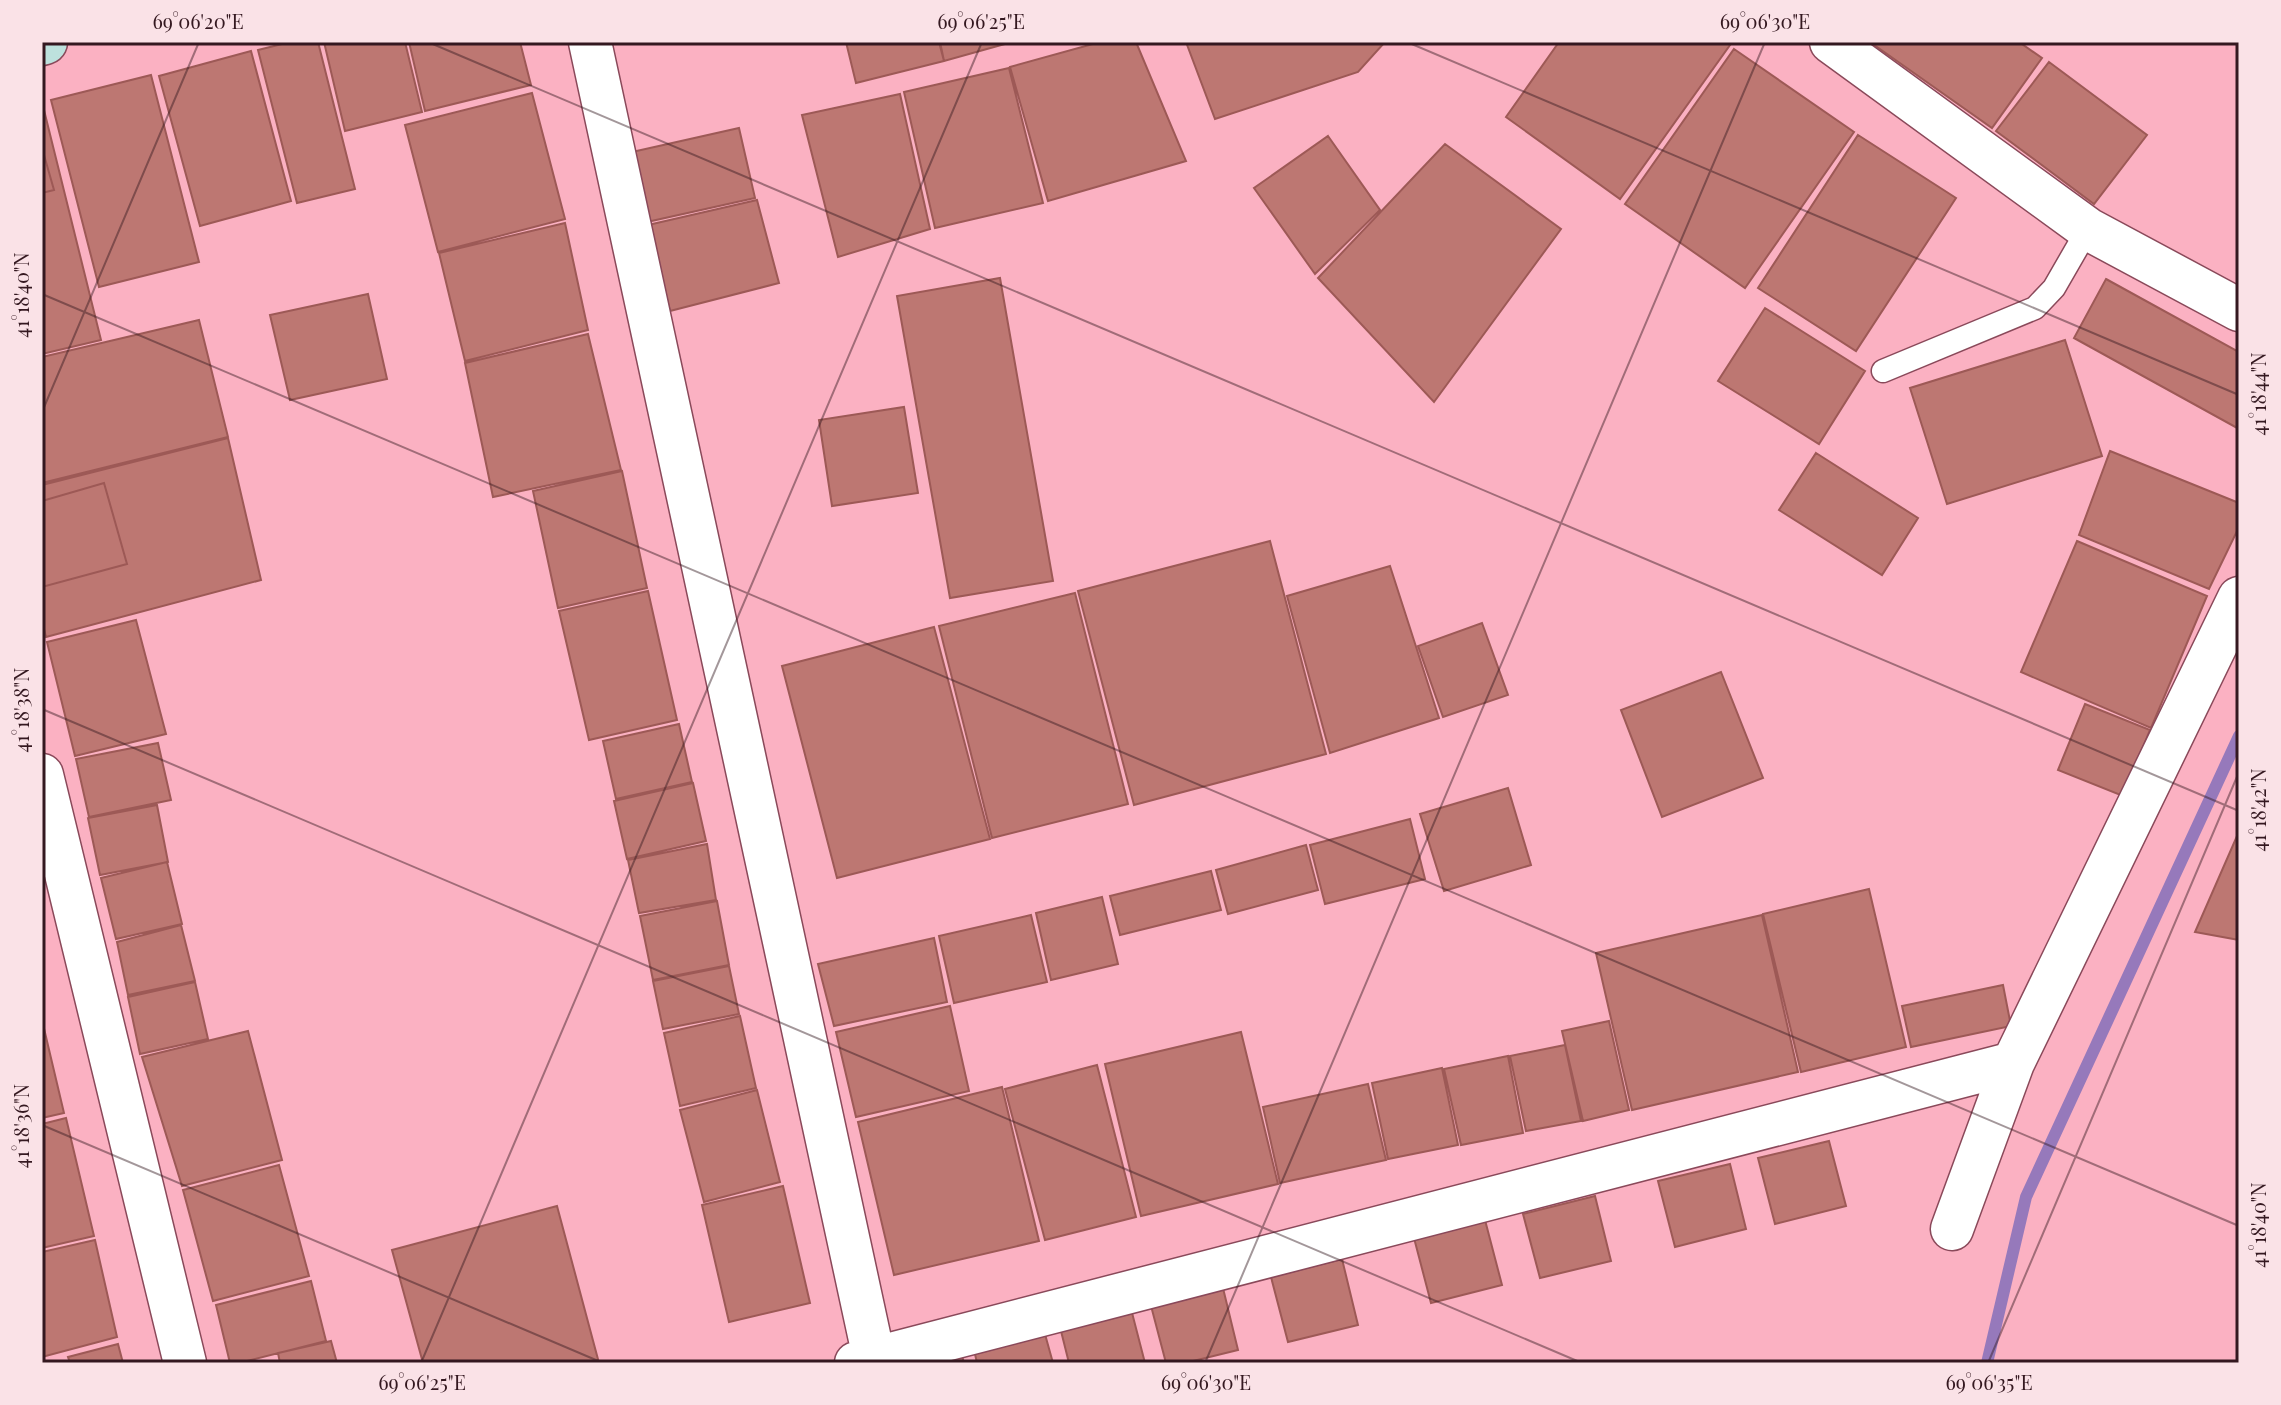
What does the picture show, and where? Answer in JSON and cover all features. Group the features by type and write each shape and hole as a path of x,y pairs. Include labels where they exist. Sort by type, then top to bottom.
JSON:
{"street":[{"path":"590,42 865,1361 2013,1063"},
{"path":"1831,42 2088,229 2239,310"},
{"path":"1952,1229 2013,1063 2239,598"},
{"path":"42,775 185,1363"}],"lane":[{"path":"1883,371 2035,308 2054,288 2088,229"}],"building":[{"path":"290,42 318,42 355,189 297,203 258,50"},
{"path":"324,42 405,42 422,112 345,131"},
{"path":"409,42 520,42 531,85 425,111"},
{"path":"846,42 939,42 944,61 856,83"},
{"path":"940,42 1012,42 944,61"},
{"path":"1100,42 1136,42 1186,161 1048,201 1010,67"},
{"path":"1186,42 1385,42 1358,72 1215,119"},
{"path":"1559,42 1725,42 1730,45 1620,199 1506,117"},
{"path":"1870,42 2019,42 2042,58 1992,128"},
{"path":"1734,49 1854,132 1745,288 1625,204"},
{"path":"251,51 291,201 200,226 159,76"},
{"path":"2049,62 2147,135 2094,204 1996,131"},
{"path":"1009,68 1043,203 935,228 904,92"},
{"path":"151,75 199,262 99,287 51,100"},
{"path":"532,93 565,219 438,252 405,125"},
{"path":"900,94 930,229 838,257 802,115"},
{"path":"42,102 101,340 42,354"},
{"path":"739,128 755,198 647,222 632,152"},
{"path":"1858,135 1956,198 1856,351 1758,288"},
{"path":"1328,136 1380,210 1315,274 1254,188"},
{"path":"1445,144 1561,229 1434,402 1318,278"},
{"path":"42,148 54,190 42,193"},
{"path":"757,200 779,283 670,311 648,225"},
{"path":"565,223 588,330 465,361 439,253"},
{"path":"1000,278 1053,581 950,598 897,296"},
{"path":"2106,279 2239,352 2239,429 2074,338"},
{"path":"368,294 387,379 290,400 270,315"},
{"path":"1765,308 1865,371 1819,444 1718,381"},
{"path":"199,320 228,437 42,483 42,357"},
{"path":"588,334 621,470 493,497 465,363"},
{"path":"2065,340 2102,456 1947,504 1910,388"},
{"path":"904,407 918,493 832,506 819,420"},
{"path":"228,438 261,580 46,637 42,621 42,485"},
{"path":"2110,451 2239,503 2239,527 2209,589 2079,535"},
{"path":"1816,453 1918,518 1882,575 1779,510"},
{"path":"622,471 647,588 558,608 533,491"},
{"path":"104,483 127,564 42,587 42,501"},
{"path":"1270,541 1326,754 1134,805 1078,591"},
{"path":"2077,541 2207,596 2151,728 2021,672"},
{"path":"1390,566 1439,718 1330,753 1287,596"},
{"path":"648,591 677,720 589,740 559,611"},
{"path":"1075,593 1128,804 992,838 939,626"},
{"path":"136,620 166,734 75,756 47,642"},
{"path":"1482,623 1508,695 1443,717 1418,646"},
{"path":"934,627 990,839 837,878 782,666"},
{"path":"1721,672 1763,778 1662,817 1621,710"},
{"path":"2085,704 2150,730 2123,796 2058,770"},
{"path":"679,724 692,782 616,799 603,741"},
{"path":"158,743 171,800 89,817 76,759"},
{"path":"693,783 706,841 627,859 614,801"},
{"path":"1508,788 1531,865 1444,891 1420,814"},
{"path":"157,805 168,862 100,875 88,818"},
{"path":"1410,819 1425,879 1325,904 1310,845"},
{"path":"2237,836 2239,940 2195,932"},
{"path":"707,844 716,900 639,913 628,860"},
{"path":"1306,845 1318,890 1228,914 1216,870"},
{"path":"167,862 182,924 116,939 101,878"},
{"path":"1211,871 1221,910 1120,935 1110,896"},
{"path":"1869,889 1906,1047 1801,1072 1763,914"},
{"path":"1102,897 1118,964 1051,980 1036,913"},
{"path":"717,901 729,965 653,980 640,916"},
{"path":"1031,915 1047,982 954,1003 939,936"},
{"path":"1762,915 1798,1072 1632,1110 1596,953"},
{"path":"181,925 195,981 128,995 117,942"},
{"path":"934,938 947,1002 834,1026 818,964"},
{"path":"729,966 739,1014 663,1029 653,981"},
{"path":"195,982 208,1039 140,1054 128,997"},
{"path":"2003,985 2011,1026 1911,1047 1902,1006"},
{"path":"950,1006 969,1091 856,1117 836,1032"},
{"path":"740,1016 756,1088 680,1106 664,1033"},
{"path":"42,1020 64,1113 42,1118"},
{"path":"1609,1021 1629,1110 1583,1121 1562,1031"},
{"path":"248,1031 282,1160 182,1186 142,1057"},
{"path":"1241,1032 1278,1184 1141,1216 1105,1064"},
{"path":"1565,1045 1581,1121 1526,1131 1510,1056"},
{"path":"1508,1056 1523,1133 1461,1145 1444,1069"},
{"path":"1097,1065 1136,1217 1045,1240 1005,1089"},
{"path":"1442,1068 1458,1145 1388,1159 1372,1083"},
{"path":"1368,1084 1386,1160 1280,1183 1263,1107"},
{"path":"1002,1087 1039,1241 894,1275 858,1122"},
{"path":"757,1090 780,1182 704,1202 680,1110"},
{"path":"66,1118 94,1236 42,1248 42,1124"},
{"path":"1829,1141 1846,1206 1775,1224 1758,1158"},
{"path":"1730,1164 1746,1229 1675,1247 1658,1181"},
{"path":"279,1165 309,1276 213,1301 183,1190"},
{"path":"783,1186 810,1303 729,1322 702,1205"},
{"path":"1595,1196 1611,1261 1540,1278 1523,1214"},
{"path":"557,1206 599,1363 423,1363 392,1250"},
{"path":"1485,1220 1502,1285 1431,1303 1414,1238"},
{"path":"95,1240 117,1337 42,1357 42,1252"},
{"path":"1342,1259 1358,1325 1288,1342 1271,1277"},
{"path":"311,1281 326,1341 230,1363 216,1305"},
{"path":"1222,1284 1238,1350 1185,1363 1166,1363 1150,1302"},
{"path":"1130,1305 1145,1363 1069,1363 1059,1323"},
{"path":"1043,1327 1053,1363 977,1363 973,1345"},
{"path":"331,1341 337,1363 280,1363 278,1353"},
{"path":"118,1344 123,1363 70,1363 68,1357"},
{"path":"960,1349 964,1363 902,1363"}],"waterway":[{"path":"1987,1363 2026,1197 2239,736"}]}
